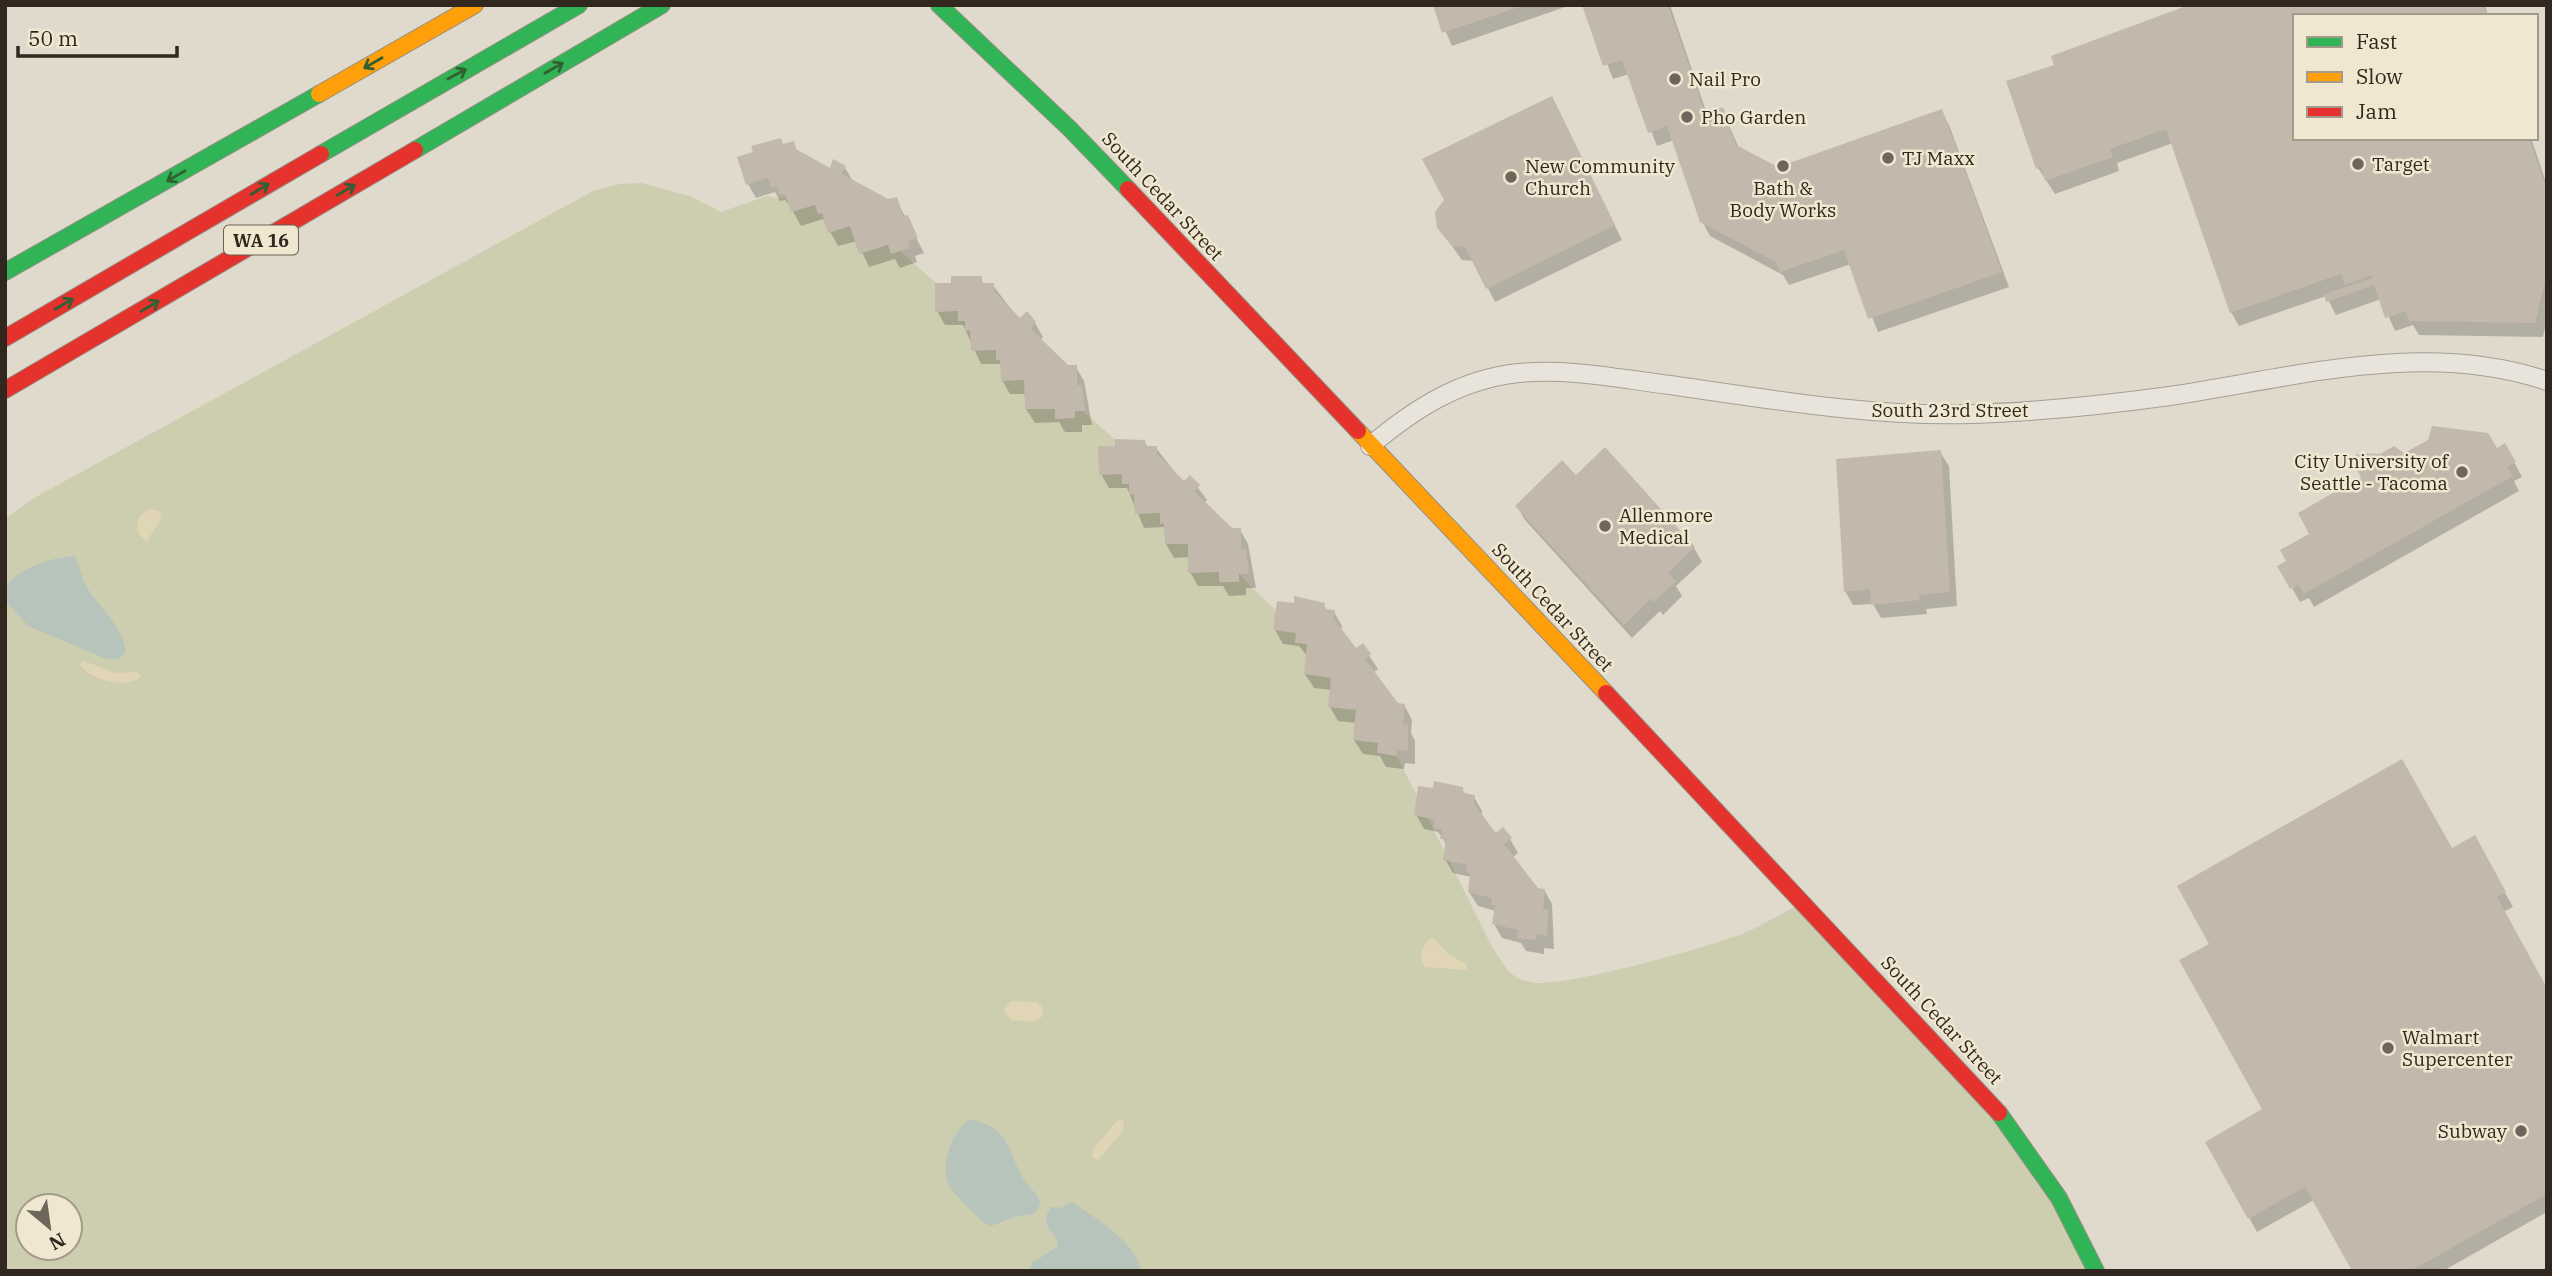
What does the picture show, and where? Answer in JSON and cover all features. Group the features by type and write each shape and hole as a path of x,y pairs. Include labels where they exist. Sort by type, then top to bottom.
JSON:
{"main road":[{"path":"5,272 475,5"},
{"path":"5,338 579,5"},
{"name":"WA 16","path":"5,393 662,5"},
{"name":"South Cedar Street","path":"939,5 1070,129 1536,618 2003,1117 2059,1198 2096,1271"}],"street":[{"name":"South 23rd Street","path":"1370,446 1430,400 1466,385 1523,373 1582,373 1798,403 1898,413 1969,414 2040,410 2170,396 2386,362 2486,368 2525,373 2547,380"}],"green space":[{"path":"641,183 689,196 721,212 767,196 853,210 1135,457 1253,589 1367,696 1492,947 1516,977 1529,982 1545,983 1634,966 1742,934 1804,902 2003,1117 2096,1271 5,1271 5,519 34,498 593,191 620,184"}],"sand":[{"path":"150,509 158,511 162,517 147,541 139,534 137,525 141,516"},
{"path":"84,661 116,673 138,672 141,676 136,680 119,683 99,679 84,670 80,664"},
{"path":"1431,938 1448,954 1466,964 1467,970 1424,967 1422,951"},
{"path":"1011,1001 1037,1002 1042,1007 1043,1016 1034,1022 1011,1020 1003,1010"},
{"path":"1123,1119 1124,1130 1098,1160 1092,1158 1093,1149 1117,1121"}],"shaded area":[{"path":"74,556 86,586 122,636 125,653 117,659 104,658 28,626 5,600 6,586 12,579 46,561"},
{"path":"971,1119 992,1128 1004,1139 1021,1175 1041,1203 1034,1214 1017,1216 991,1226 984,1223 950,1187 946,1170 949,1150 958,1131"},
{"path":"1072,1202 1123,1240 1141,1271 1029,1271 1032,1263 1057,1247 1058,1240 1046,1221 1051,1207 1061,1208"}],"building":[{"path":"1433,5 1522,5 1522,6 1442,33"},
{"path":"1582,5 1668,5 1705,113 1723,107 1736,145 1778,167 1942,109 2002,272 1868,319 1844,250 1780,272 1776,262 1700,222 1667,126 1648,133 1622,60 1603,66"},
{"name":"Target","path":"2189,5 2483,5 2486,14 2293,14 2293,140 2530,140 2547,190 2547,274 2535,323 2409,321 2406,311 2385,318 2374,285 2326,302 2324,294 2373,278 2372,275 2345,285 2341,274 2230,313 2166,129 2110,149 2113,157 2045,181 2041,167 2036,169 2006,81 2054,65 2051,56"},
{"name":"New Community Church","path":"1552,96 1615,225 1486,289 1465,247 1452,246 1437,228 1435,212 1444,200 1422,159"},
{"path":"781,138 783,144 794,141 796,149 830,168 833,159 846,166 842,174 888,199 897,197 903,216 908,215 918,238 908,241 910,248 891,254 888,245 859,254 850,226 828,233 822,213 818,214 815,205 791,212 785,194 780,195 777,186 771,188 768,178 746,185 737,157 753,152 751,146"},
{"path":"951,276 982,276 982,283 994,283 994,291 1020,318 1027,311 1036,322 1030,328 1068,365 1077,365 1077,385 1082,385 1085,411 1075,411 1075,418 1055,419 1055,409 1025,409 1024,380 1001,381 1000,360 996,360 996,350 971,351 970,331 965,331 965,321 958,321 958,311 935,312 935,283 951,283"},
{"path":"2432,426 2488,433 2497,448 2505,443 2516,462 2507,467 2513,476 2304,594 2299,585 2290,589 2277,566 2286,561 2280,550 2309,534 2298,513 2361,477 2350,457 2362,453 2380,454 2394,446 2404,453 2428,440"},
{"path":"1115,439 1145,440 1145,446 1157,446 1157,454 1184,481 1190,475 1200,485 1194,491 1232,528 1241,528 1241,549 1246,549 1249,574 1239,574 1239,582 1219,582 1219,572 1188,573 1188,544 1165,544 1164,523 1160,524 1160,513 1135,514 1134,494 1129,495 1129,484 1122,484 1122,474 1099,475 1098,446 1115,446"},
{"name":"Allenmore Medical","path":"1605,447 1695,547 1668,573 1676,581 1654,602 1651,598 1624,625 1515,506 1562,460 1576,475"},
{"path":"1941,450 1950,592 1919,595 1920,600 1871,605 1870,589 1844,592 1836,459"},
{"path":"1294,596 1325,603 1324,609 1335,610 1334,619 1356,648 1363,643 1371,654 1365,659 1398,703 1405,704 1403,724 1408,725 1408,751 1397,749 1397,756 1377,753 1378,743 1353,740 1356,710 1328,707 1331,678 1304,674 1307,644 1295,643 1296,633 1273,630 1277,601 1294,603"},
{"name":"Walmart Supercenter","path":"2402,759 2452,848 2475,835 2506,892 2497,897 2547,988 2547,1194 2411,1271 2352,1271 2305,1187 2248,1219 2205,1142 2262,1109 2179,960 2209,944 2177,886"},
{"path":"1434,781 1463,787 1463,793 1475,795 1474,804 1496,833 1503,827 1512,838 1504,844 1538,888 1545,889 1543,909 1548,909 1547,936 1537,934 1536,940 1517,938 1518,930 1492,924 1495,905 1491,905 1492,898 1468,892 1470,873 1466,872 1467,865 1443,860 1446,839 1440,839 1442,830 1433,828 1435,820 1414,815 1418,786 1433,788"}],"traffic: fast":[{"path":"321,154 579,5"},
{"path":"415,150 662,5"},
{"path":"939,5 1070,129 1128,189"},
{"path":"5,272 319,94"},
{"path":"1999,1113 2059,1198 2096,1271"}],"traffic: slow":[{"path":"319,94 475,5"},
{"path":"1358,431 1606,693"}],"traffic: jam":[{"path":"5,390 415,150"},
{"path":"5,338 321,154"},
{"path":"1128,189 1358,431"},
{"path":"1606,693 1999,1113"}],"place":[{"name":"Nail Pro","path":"1675,79"},
{"name":"Pho Garden","path":"1687,117"},
{"name":"TJ Maxx","path":"1888,158"},
{"name":"Target","path":"2358,164"},
{"name":"Bath & Body Works","path":"1783,166"},
{"name":"New Community Church","path":"1511,177"},
{"name":"City University of Seattle - Tacoma","path":"2462,472"},
{"name":"Allenmore Medical","path":"1605,526"},
{"name":"Walmart Supercenter","path":"2388,1048"},
{"name":"Subway","path":"2521,1131"}]}
